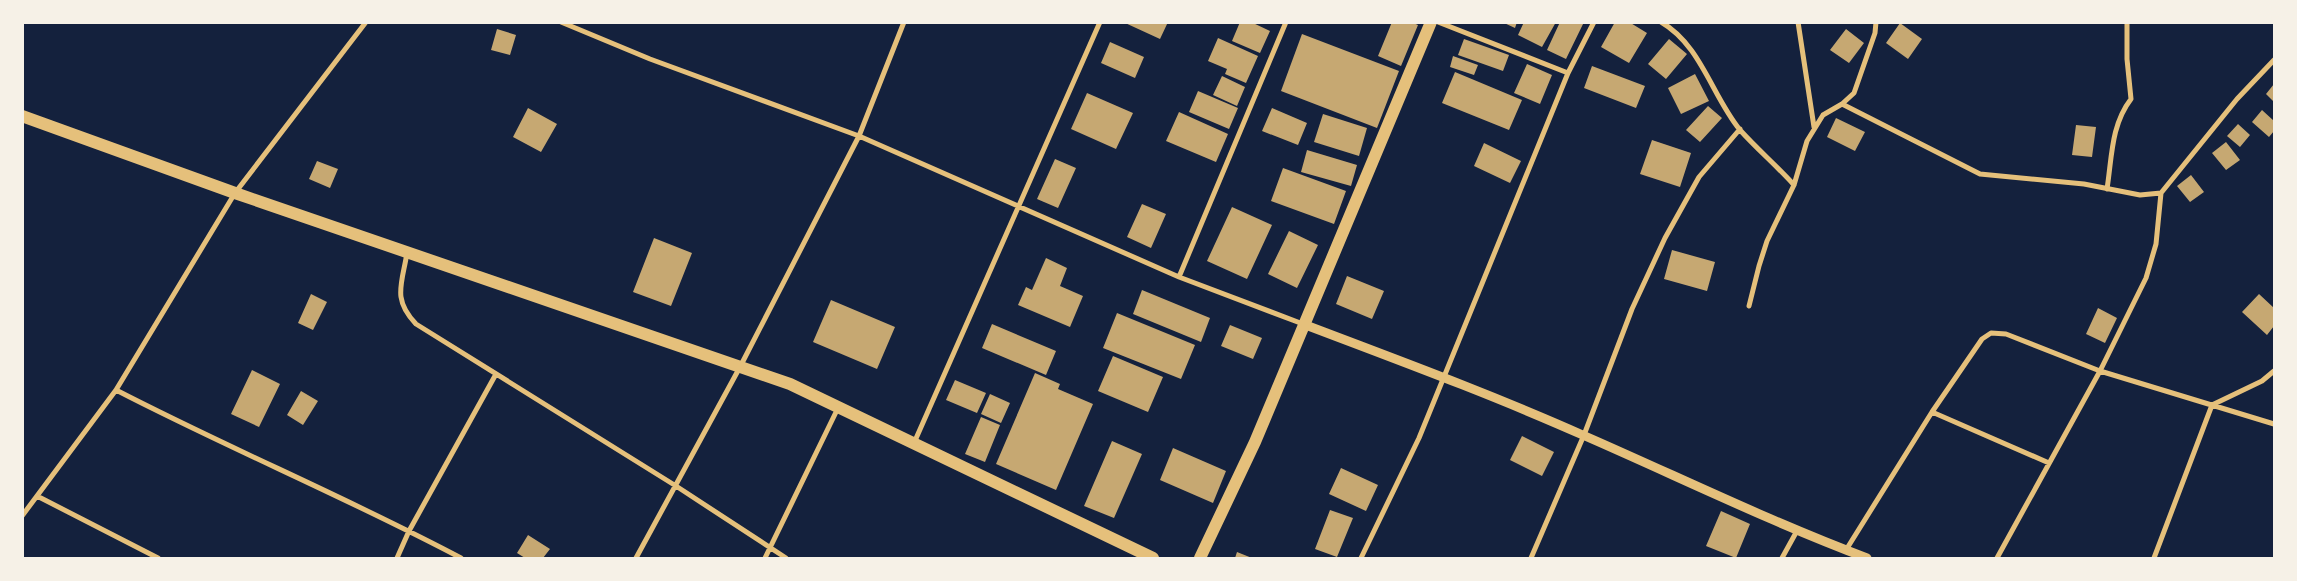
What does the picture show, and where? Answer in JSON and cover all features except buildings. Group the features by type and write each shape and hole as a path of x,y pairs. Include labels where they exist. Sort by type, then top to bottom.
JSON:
{"main road":[{"path":"1200,558 1255,442 1431,22"},
{"path":"22,116 235,194 526,292 790,384 913,445 1153,558"}],"street":[{"path":"22,516 116,390 235,194 366,22"},
{"path":"561,22 650,60 859,136 1179,277 1444,377 1584,435 1747,509 1867,558"},
{"path":"636,558 740,367 859,136 904,22"},
{"path":"913,445 1100,22"},
{"path":"1179,277 1286,22"},
{"path":"1438,22 1568,73"},
{"path":"1361,558 1419,438 1568,73 1594,22"},
{"path":"1661,22 1672,29 1687,44 1740,129 1794,184"},
{"path":"1798,22 1814,128"},
{"path":"1749,306 1767,241 1794,184 1807,141 1823,115 1842,104 1854,93 1861,78 1876,22"},
{"path":"2107,189 2116,124 2121,113 2132,99 2127,59 2127,22"},
{"path":"1997,558 2100,371 2146,278 2156,244 2161,193 2237,99 2274,60"},
{"path":"1842,104 1980,174 2016,176 2140,195 2161,193"},
{"path":"1531,558 1584,435 1632,309 1665,238 1699,177 1740,129"},
{"path":"407,253 400,299 404,312 416,324 676,486 786,558"},
{"path":"1846,550 1932,412 1982,339 1991,333 2006,334 2100,371 2274,424"},
{"path":"2154,558 2212,405 2262,381 2274,371"},
{"path":"397,558 409,531 496,374"},
{"path":"116,390 193,430 409,531 461,558"},
{"path":"765,558 839,408"},
{"path":"1932,412 2049,463"},
{"path":"36,496 158,558"},
{"path":"1782,558 1798,529"}]}
